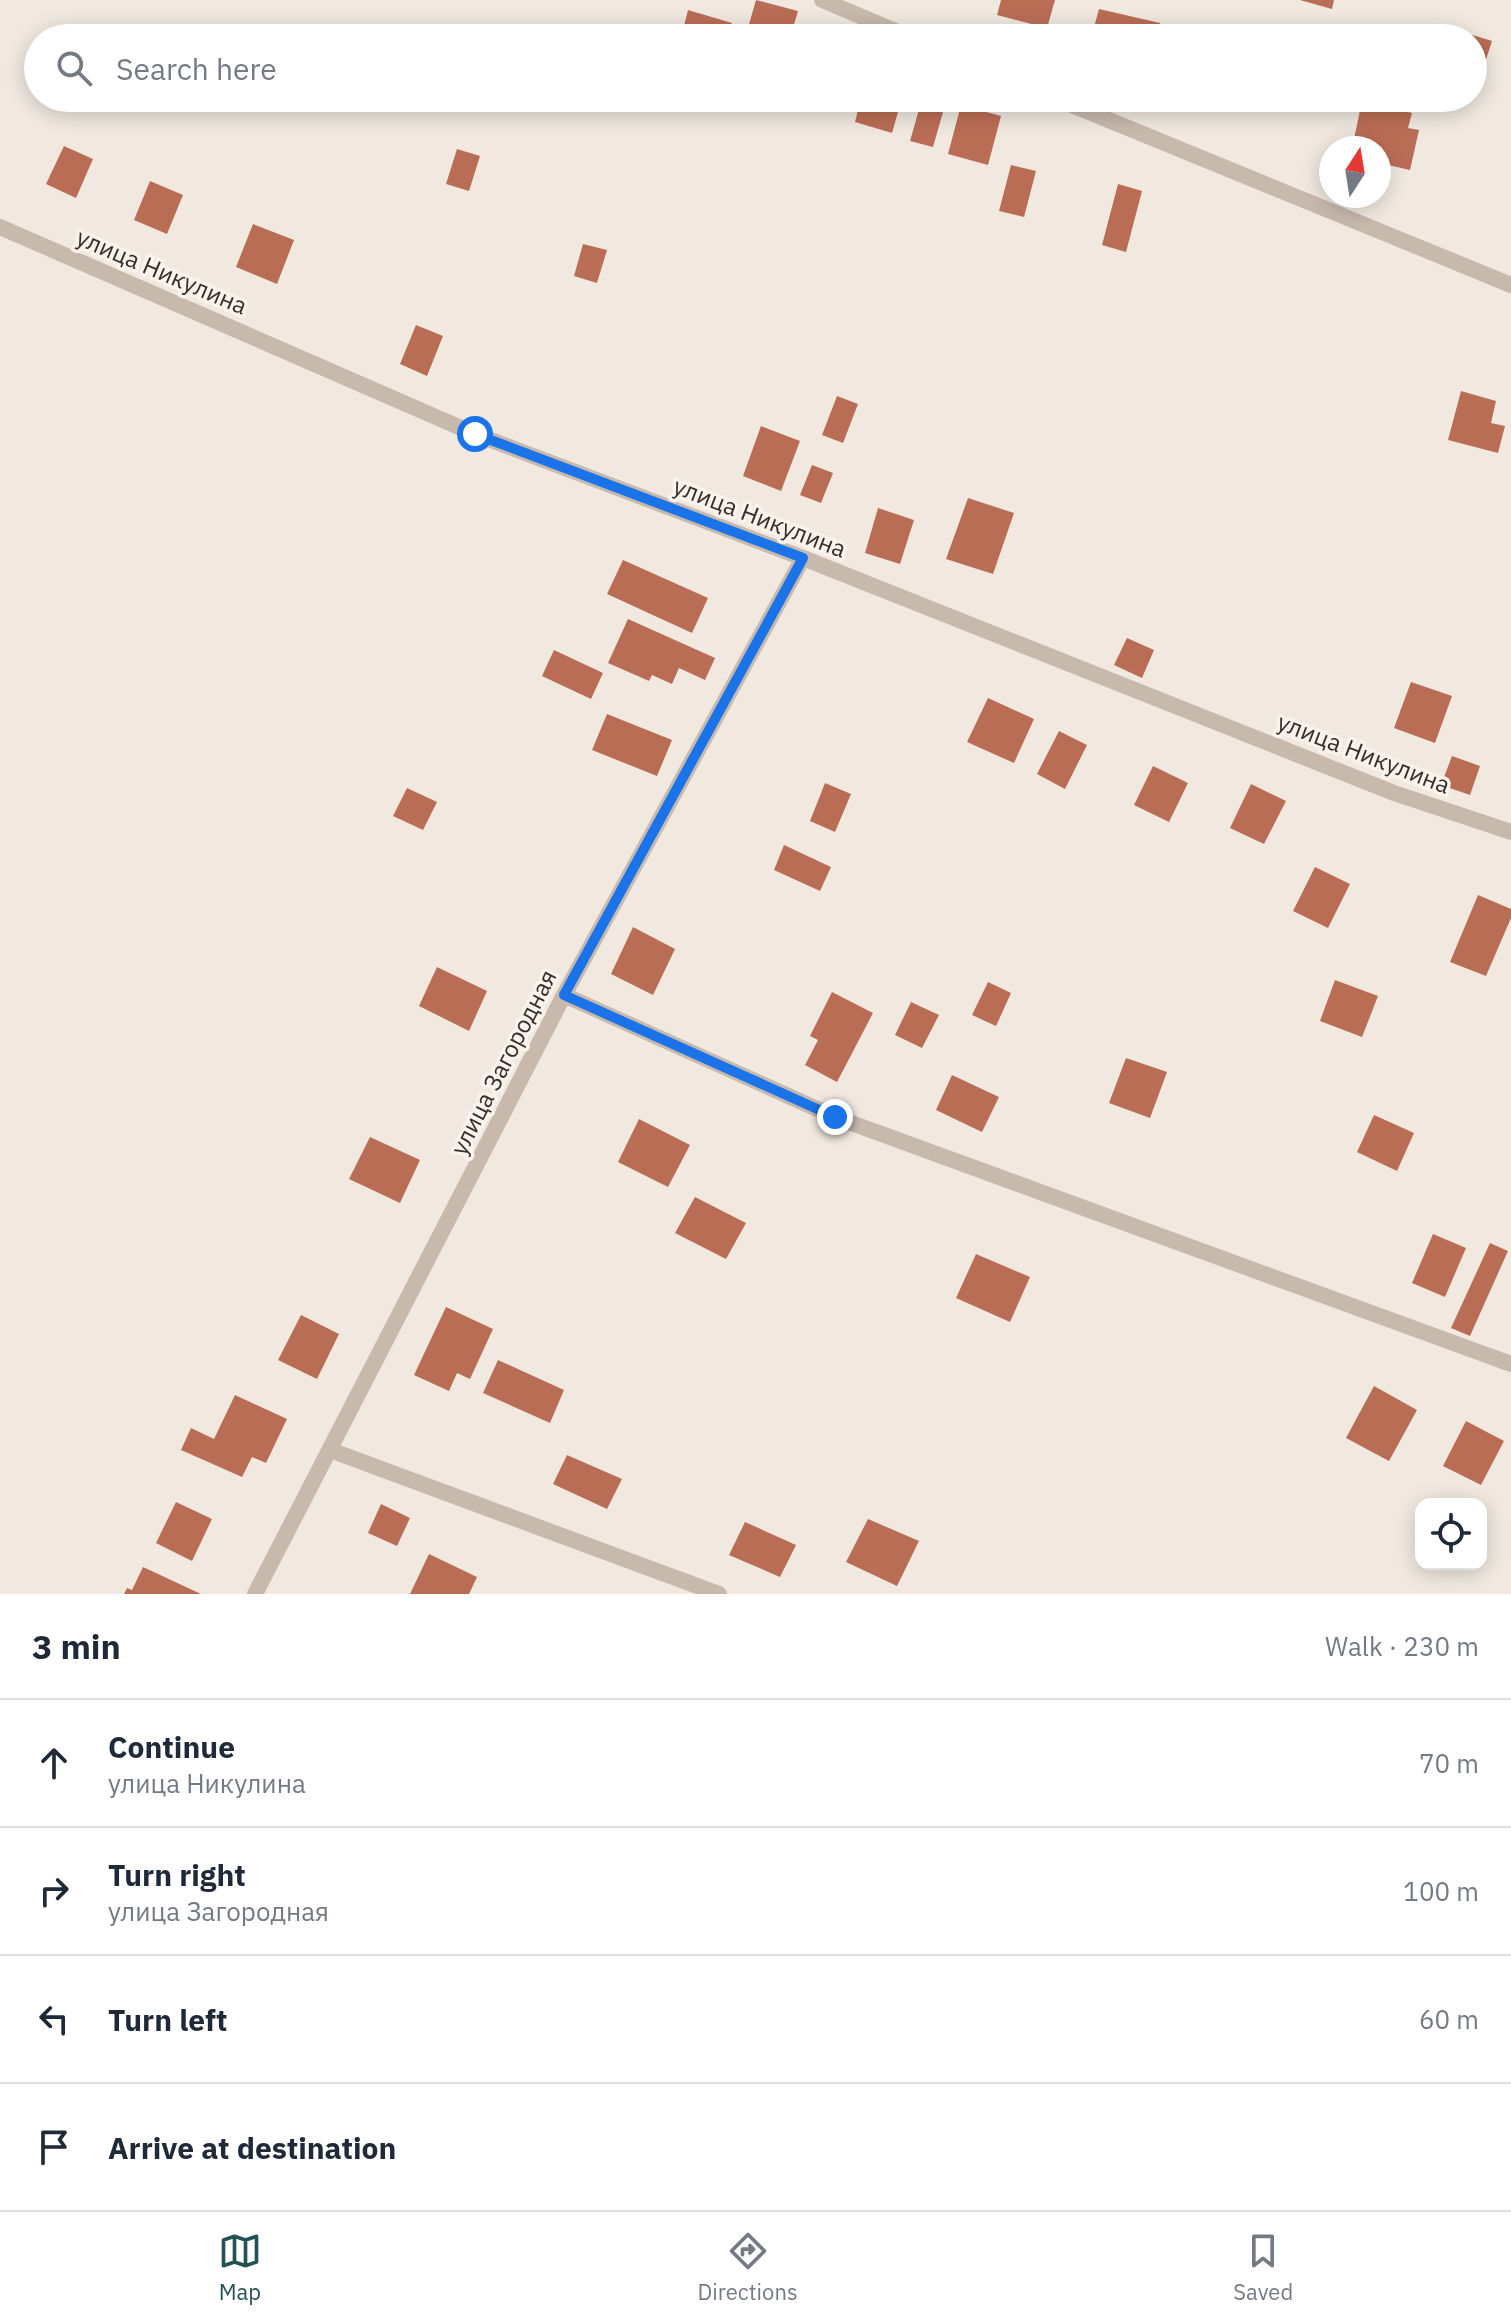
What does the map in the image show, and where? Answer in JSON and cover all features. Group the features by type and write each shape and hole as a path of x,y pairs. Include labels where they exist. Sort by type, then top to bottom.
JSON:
{"lane":[{"path":"822,0 879,24"},
{"path":"1089,112 1511,285"},
{"name":"улица Никулина","path":"0,227 475,434 803,558 1394,793 1511,832"},
{"name":"улица Загородная","path":"255,1594 564,995 803,558"},
{"path":"564,995 835,1117 1511,1364"},
{"path":"330,1450 719,1594"}],"building":[{"path":"756,0 798,11 794,24 749,24"},
{"path":"1001,0 1055,0 1048,24 1032,24 997,15"},
{"path":"1300,0 1334,0 1332,9"},
{"path":"1099,9 1160,23 1160,24 1095,24"},
{"path":"688,10 732,23 732,24 684,24"},
{"path":"1487,39 1492,41 1487,56"},
{"path":"858,112 898,112 892,133 855,122"},
{"path":"918,112 943,112 933,147 910,141"},
{"path":"959,112 986,112 1001,116 988,165 948,154"},
{"path":"1360,112 1412,113 1408,128 1419,130 1410,170 1391,166 1391,136 1355,136"},
{"path":"64,146 93,159 76,198 46,184"},
{"path":"457,149 480,156 469,191 446,184"},
{"path":"1011,165 1036,171 1024,217 999,211"},
{"path":"150,181 183,195 167,234 134,220"},
{"path":"1118,184 1142,191 1126,252 1102,245"},
{"path":"253,224 294,240 277,284 236,267"},
{"path":"583,244 607,250 597,283 574,276"},
{"path":"416,325 443,336 427,376 400,364"},
{"path":"1461,391 1496,401 1491,423 1505,426 1498,453 1448,440"},
{"path":"837,396 858,404 843,443 822,435"},
{"path":"761,426 800,441 781,491 743,476"},
{"path":"812,465 833,473 821,503 800,495"},
{"path":"968,498 1014,513 993,574 946,559"},
{"path":"878,508 914,520 900,564 865,553"},
{"path":"623,560 708,598 692,633 607,594"},
{"path":"628,619 715,658 705,680 679,668 672,684 652,675 649,681 608,663"},
{"path":"1127,638 1154,650 1142,678 1114,665"},
{"path":"554,650 603,673 591,699 542,676"},
{"path":"1411,682 1452,696 1435,743 1394,728"},
{"path":"988,698 1034,719 1014,763 967,742"},
{"path":"607,714 672,740 657,776 592,750"},
{"path":"1059,731 1087,745 1065,789 1037,774"},
{"path":"1452,756 1480,766 1470,795 1441,785"},
{"path":"1153,766 1188,783 1169,822 1134,805"},
{"path":"825,783 851,794 835,832 810,821"},
{"path":"1251,784 1286,801 1264,844 1230,828"},
{"path":"407,788 437,802 423,830 393,816"},
{"path":"784,845 831,867 820,891 774,870"},
{"path":"1315,867 1350,884 1328,928 1293,911"},
{"path":"1478,895 1511,909 1511,918 1486,976 1450,962"},
{"path":"633,927 675,949 653,995 611,974"},
{"path":"437,967 487,991 469,1031 419,1006"},
{"path":"1335,980 1378,996 1362,1037 1320,1021"},
{"path":"988,982 1011,993 996,1026 972,1015"},
{"path":"832,992 873,1013 837,1082 805,1065 818,1040 810,1036"},
{"path":"911,1002 939,1015 922,1048 895,1035"},
{"path":"1126,1058 1167,1072 1150,1118 1109,1103"},
{"path":"952,1075 999,1097 982,1132 936,1110"},
{"path":"1374,1115 1414,1133 1397,1171 1357,1152"},
{"path":"639,1119 690,1145 668,1187 618,1162"},
{"path":"370,1137 420,1160 400,1203 349,1179"},
{"path":"695,1197 746,1223 726,1259 675,1233"},
{"path":"1433,1234 1466,1248 1445,1297 1412,1283"},
{"path":"1490,1243 1508,1251 1470,1336 1451,1328"},
{"path":"976,1254 1030,1277 1010,1322 956,1298"},
{"path":"446,1307 493,1329 470,1379 457,1373 449,1391 414,1375"},
{"path":"301,1315 339,1334 317,1379 278,1360"},
{"path":"498,1360 564,1390 550,1423 483,1393"},
{"path":"1374,1386 1417,1410 1389,1461 1346,1438"},
{"path":"235,1395 287,1419 266,1463 252,1457 242,1477 181,1450 191,1428 214,1439"},
{"path":"1466,1421 1504,1441 1481,1485 1443,1466"},
{"path":"567,1455 622,1479 607,1509 553,1484"},
{"path":"176,1502 212,1519 192,1561 156,1543"},
{"path":"381,1504 410,1518 397,1546 368,1533"},
{"path":"868,1519 919,1541 897,1586 846,1562"},
{"path":"745,1522 796,1545 780,1577 729,1555"},
{"path":"429,1554 477,1577 469,1594 410,1594"},
{"path":"143,1567 201,1594 124,1594 127,1588 132,1590"}],"route":[{"path":"475,434 803,558 564,995 835,1117"}]}
